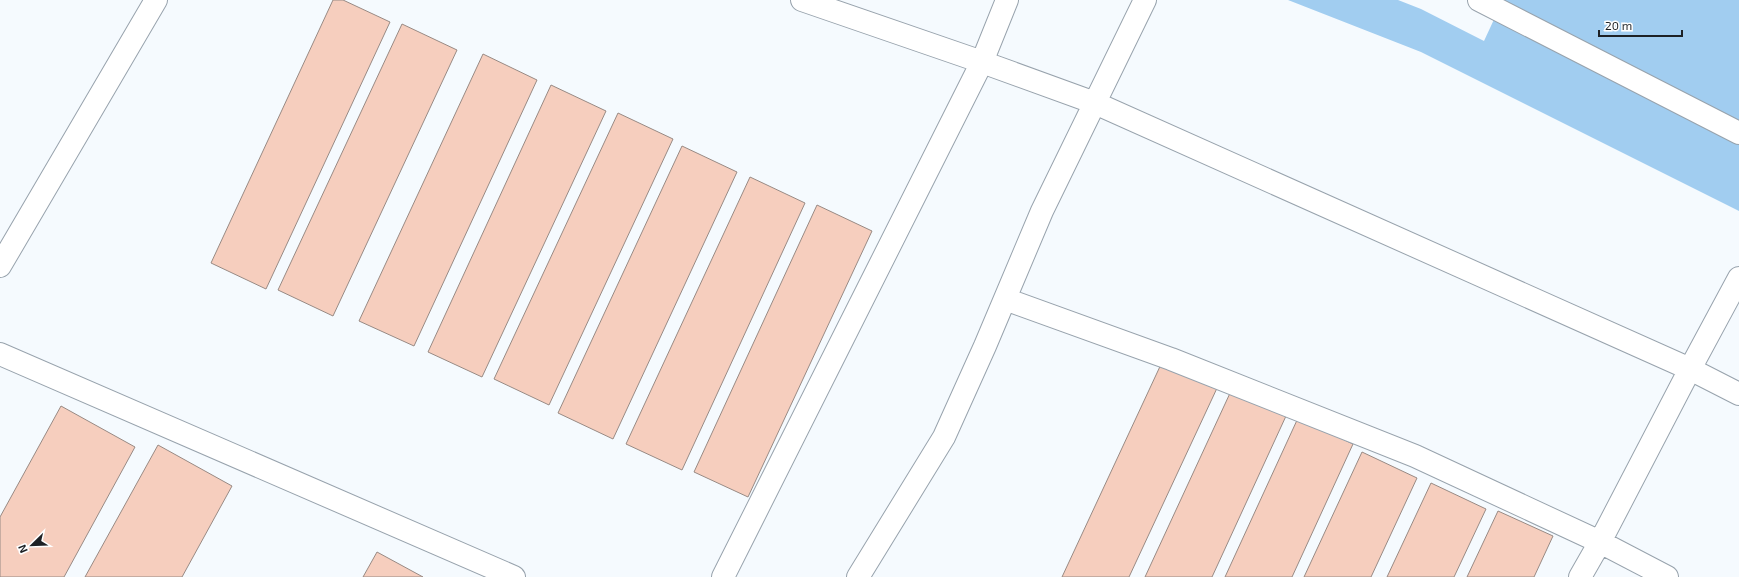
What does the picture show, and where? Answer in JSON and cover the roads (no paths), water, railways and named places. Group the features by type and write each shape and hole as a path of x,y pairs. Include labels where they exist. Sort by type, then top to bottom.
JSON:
{"street":[{"path":"0,266 156,0"},
{"path":"802,0 982,62 1094,103 1690,368 1739,394"},
{"path":"723,577 982,62 1007,0"},
{"path":"858,577 944,436 1005,299 1042,211 1145,0"},
{"path":"1479,0 1739,133"},
{"path":"1580,577 1600,542 1690,368 1739,278"},
{"path":"1005,299 1171,359 1407,453 1600,542 1667,577"},
{"path":"0,354 514,577"}]}
